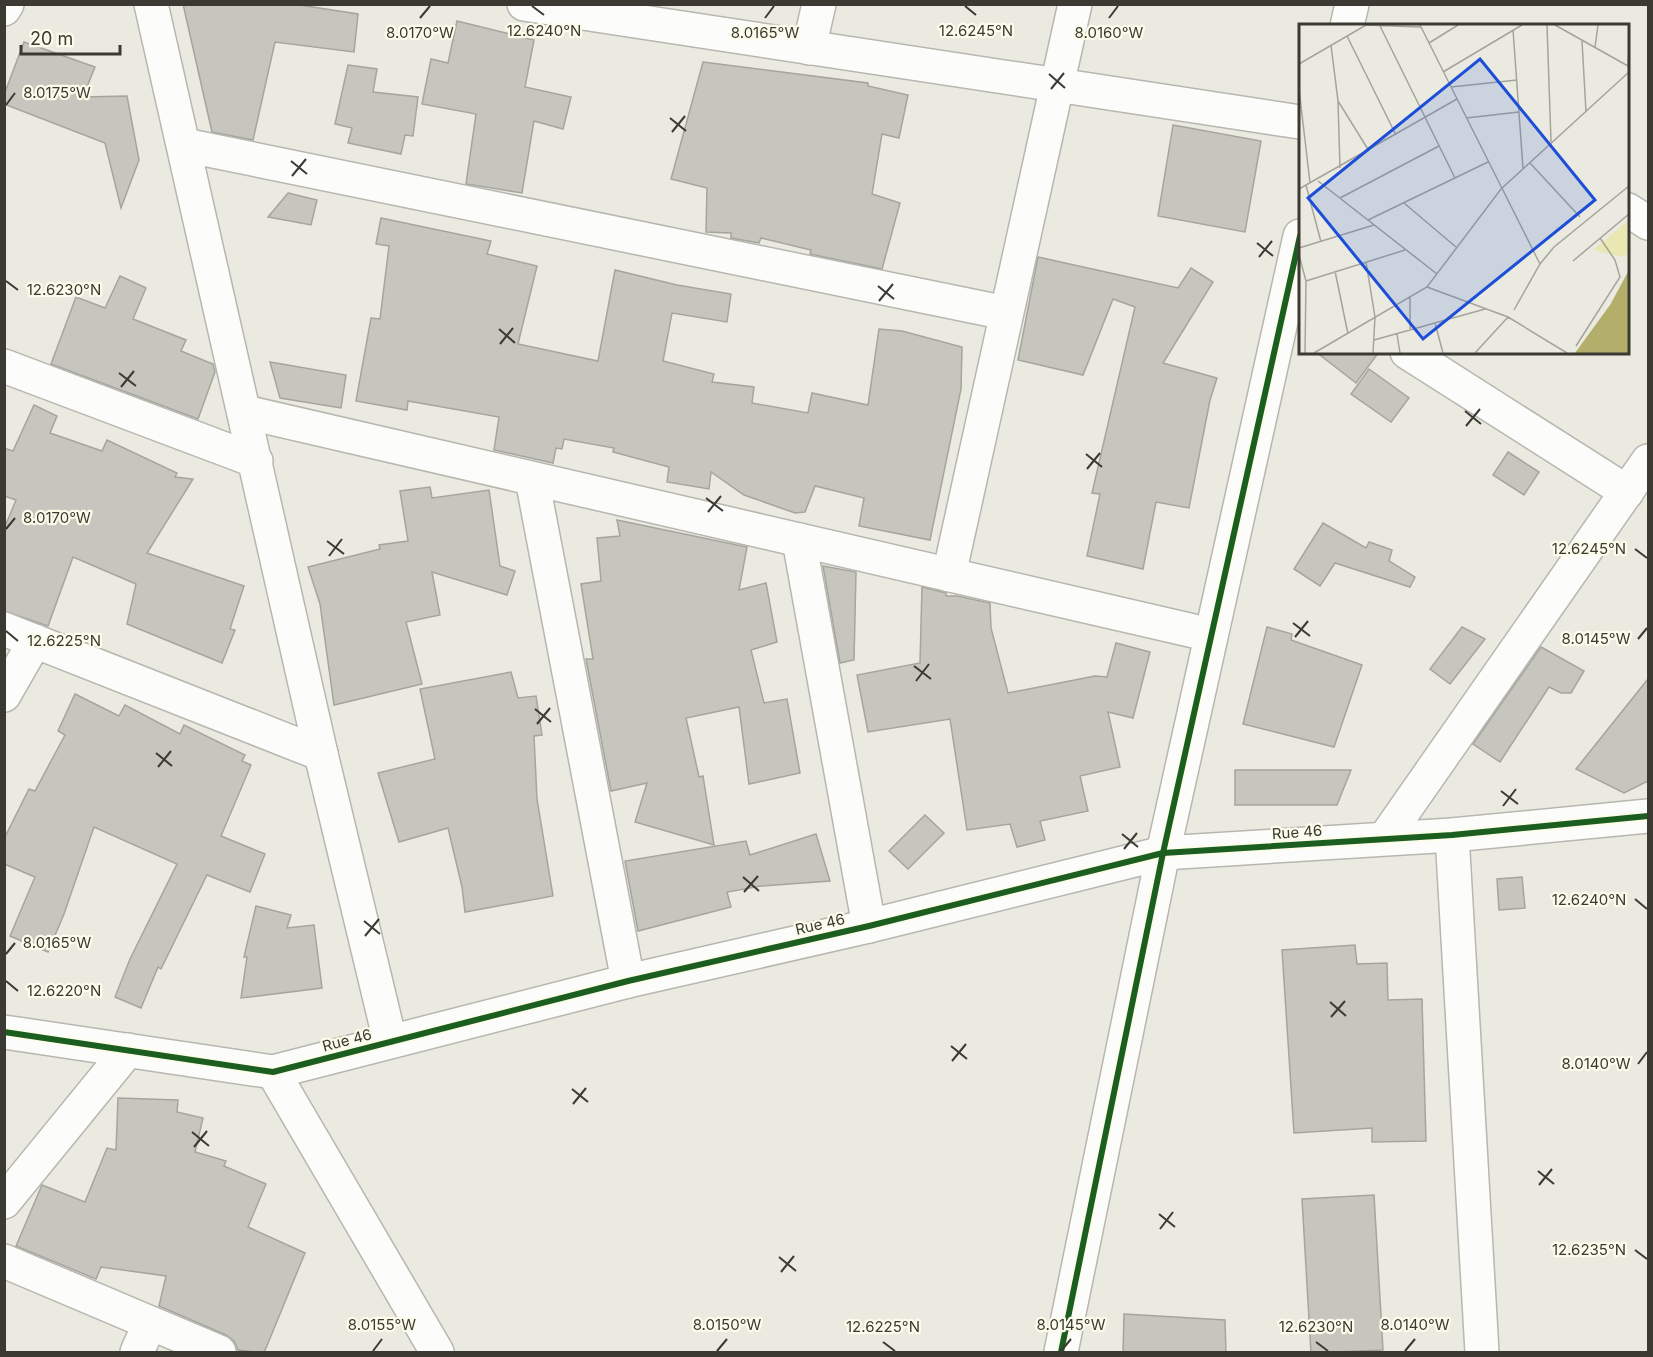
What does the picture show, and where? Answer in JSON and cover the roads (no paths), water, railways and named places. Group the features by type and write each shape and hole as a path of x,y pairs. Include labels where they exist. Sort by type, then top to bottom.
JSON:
{"street":[{"path":"4,9 7,4"},
{"path":"151,4 321,754 390,1041"},
{"path":"524,4 578,9 809,48 1299,122"},
{"path":"809,48 819,4"},
{"path":"949,575 1075,4"},
{"path":"1347,24 1352,4"},
{"path":"184,145 1006,314"},
{"path":"1629,211 1648,223"},
{"path":"1061,1353 1163,853 1211,635 1296,282 1299,248"},
{"path":"1410,354 1627,492"},
{"path":"4,366 256,461"},
{"path":"245,412 1211,635"},
{"path":"1385,838 1648,461"},
{"path":"532,478 628,981"},
{"path":"799,540 869,926"},
{"path":"4,628 321,754"},
{"path":"4,694 35,641"},
{"name":"Rue 46","path":"4,1032 273,1072 628,981 869,926 1163,853 1452,835 1648,816"},
{"path":"1452,835 1482,1353"},
{"path":"4,1202 128,1050"},
{"path":"273,1072 437,1353"},
{"path":"4,1261 143,1338 219,1353"}]}
